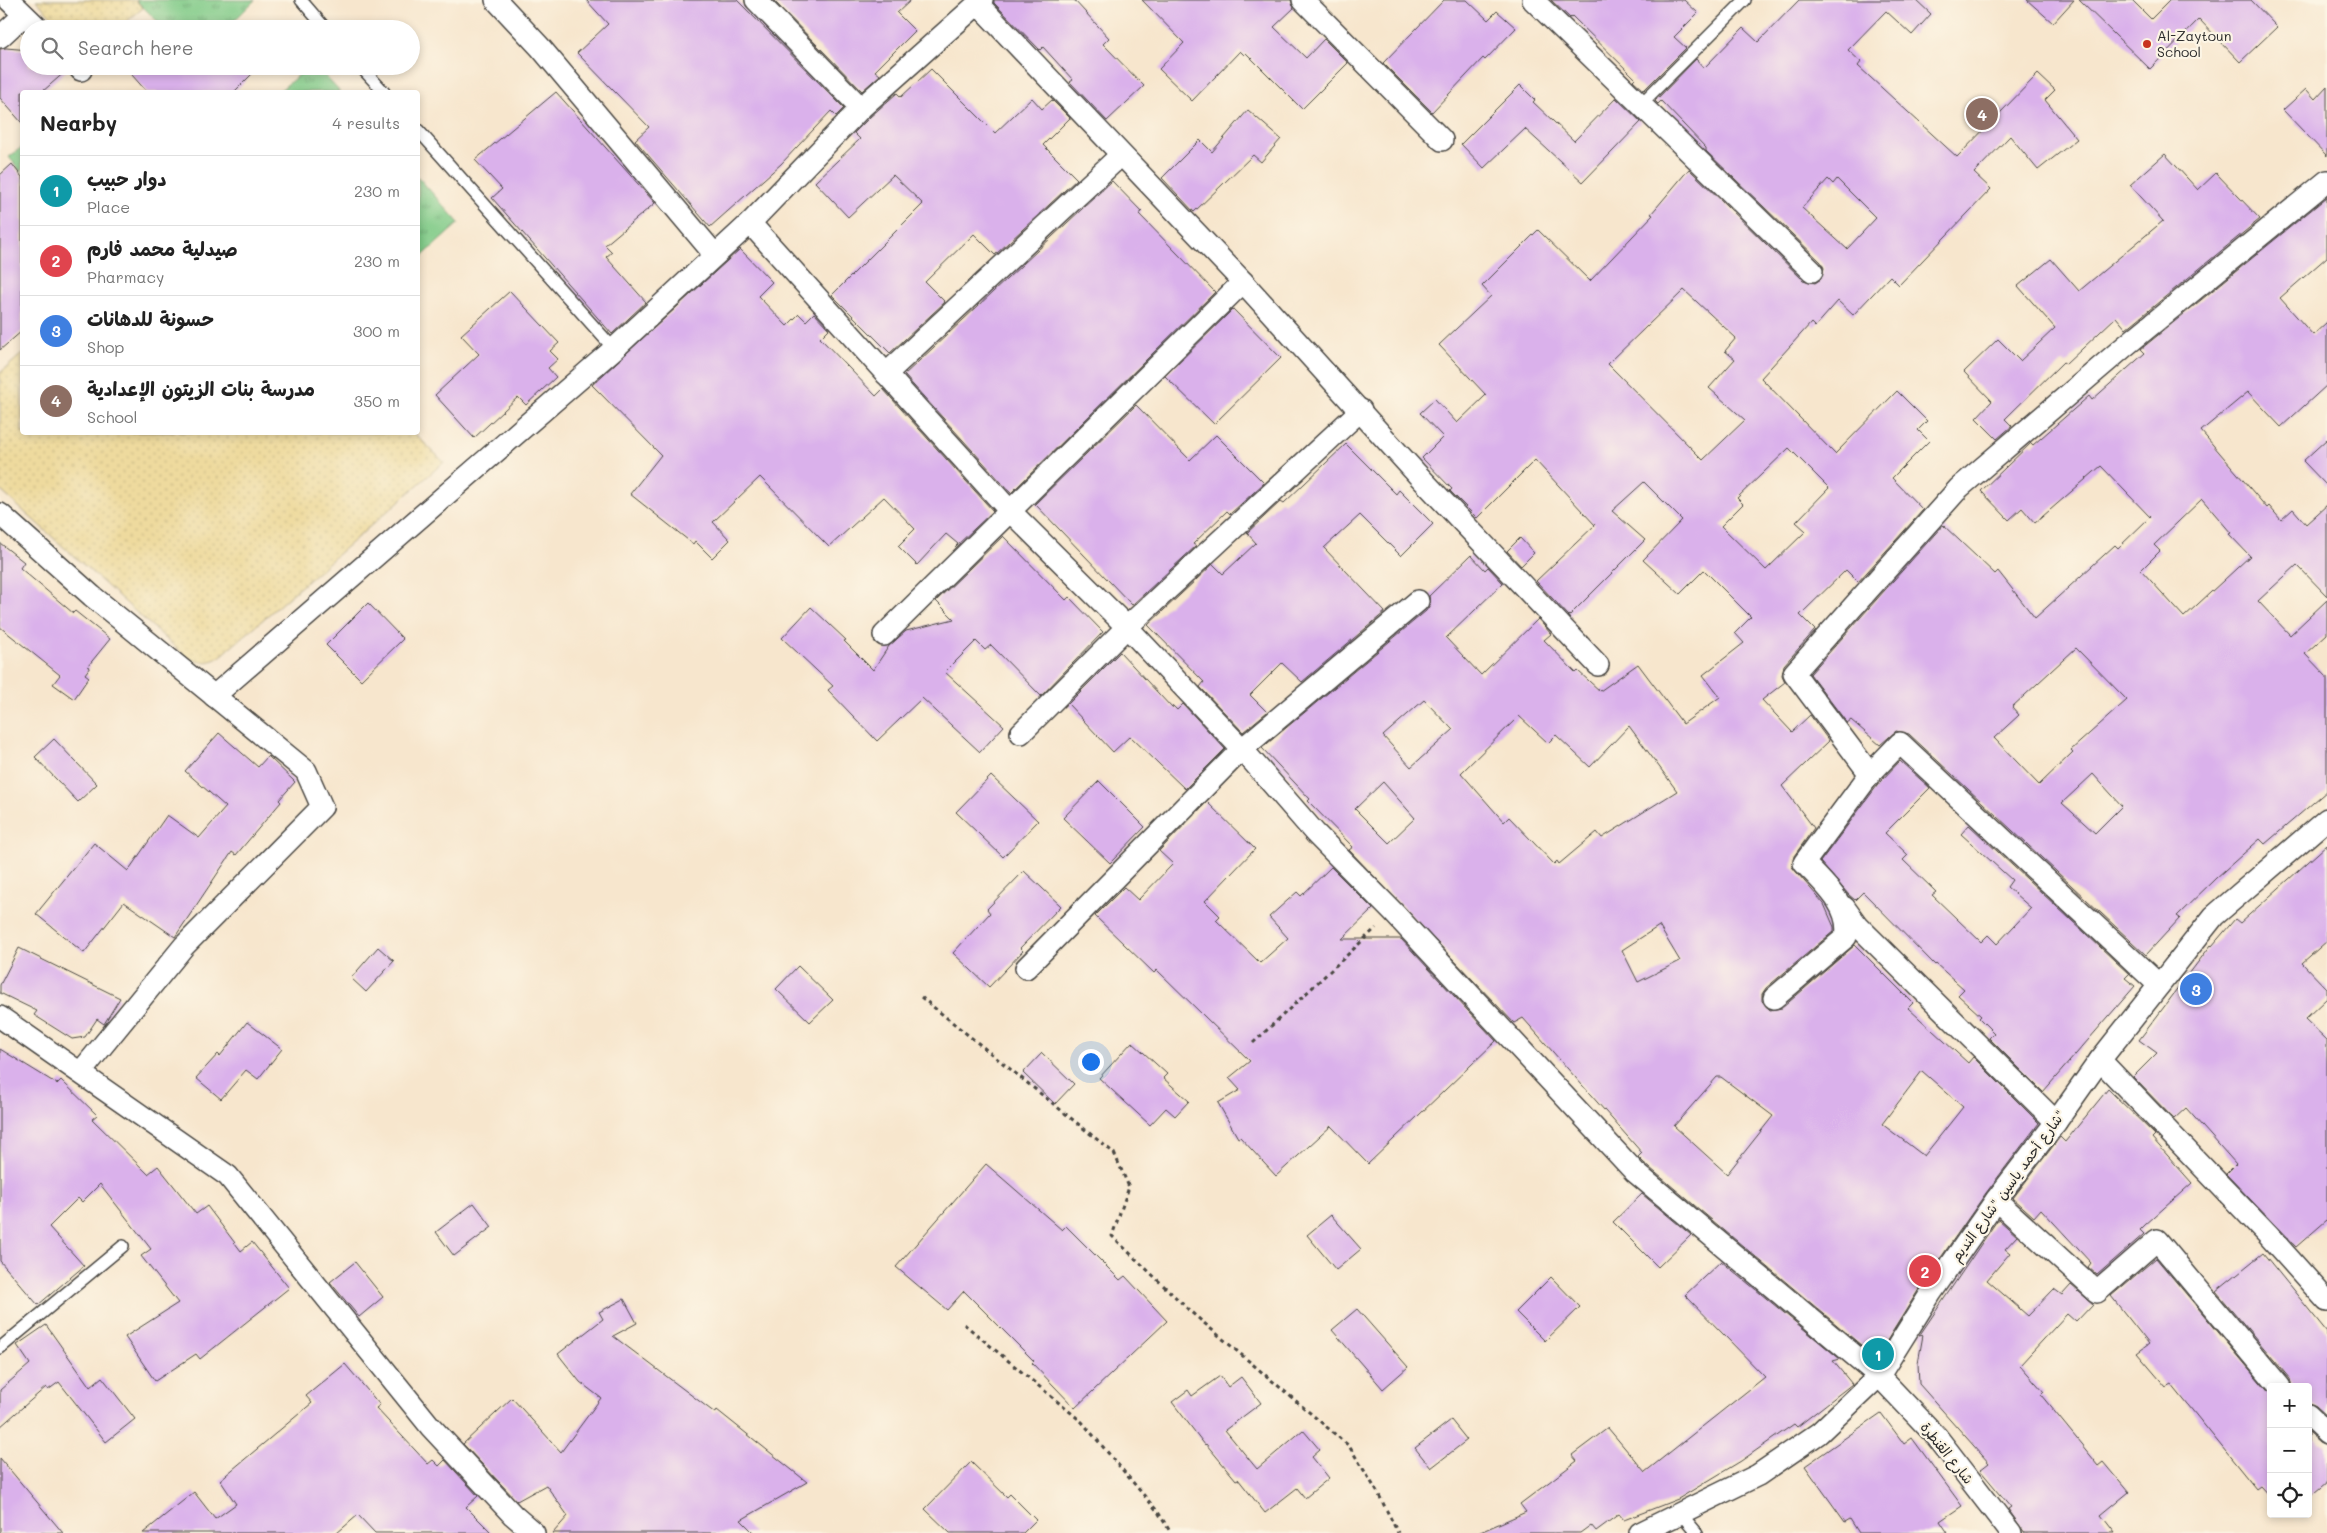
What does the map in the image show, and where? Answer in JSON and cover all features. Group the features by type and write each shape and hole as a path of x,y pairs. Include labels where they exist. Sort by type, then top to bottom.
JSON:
{"street":[{"path":"9,0 29,20"},
{"path":"496,0 540,47 715,255"},
{"path":"756,0 861,108"},
{"path":"1303,0 1442,140"},
{"path":"1533,0 1812,271"},
{"path":"214,696 614,349 750,223 861,108 980,2 1121,155 1243,282 1417,474 1598,666"},
{"path":"0,37 20,27"},
{"path":"886,374 1121,155"},
{"path":"1870,774 1794,674 1960,488 2124,347 2327,181"},
{"name":"شارع القنطرة","path":"750,223 1010,511 1127,627 1242,749 1315,833 1393,912 1635,1172 1879,1376 1937,1437 2011,1533"},
{"path":"884,635 1243,282"},
{"path":"1020,733 1127,627 1361,410"},
{"path":"0,514 92,596 306,771 322,807 184,946 81,1072"},
{"path":"1026,968 1242,749 1418,601"},
{"path":"2056,1122 1857,925 1839,901 1804,863 1870,774 1900,744 2159,985"},
{"name":"شارع أحمد ياسين \"شارع النديم\"","path":"1640,1533 1758,1475 1819,1432 1879,1376 1931,1293 1996,1200 2056,1122 2100,1060 2214,916 2327,819"},
{"path":"1774,998 1846,937 1847,928 1839,901"},
{"path":"0,1017 228,1176 430,1426 534,1533"},
{"path":"2100,1060 2268,1235 2327,1301"},
{"path":"1996,1200 2097,1292 2157,1240 2277,1383"},
{"path":"2312,1419 2327,1433"}],"lane":[{"path":"301,0 318,20"},
{"path":"1641,104 1744,0"},
{"path":"368,75 382,90"},
{"path":"420,132 614,349"},
{"path":"0,1348 123,1246"},
{"path":"1681,1514 1697,1533"}],"path":[{"path":"1253,1043 1393,912"},
{"path":"921,997 1114,1153 1129,1187 1112,1236 1191,1312 1349,1446 1378,1493 1398,1533"},
{"path":"964,1324 1082,1422 1158,1512 1170,1533"}],"green space":[{"path":"136,0 255,0 235,20 156,20"},
{"path":"299,75 324,75 338,90 280,90"},
{"path":"20,149 20,171 9,157"},
{"path":"420,179 459,223 420,258"}],"sand":[{"path":"36,0 135,0 143,8 129,20 55,20"},
{"path":"20,356 20,435 416,435 444,462 221,656 207,662 197,661 183,654 0,490 0,373"}],"building":[{"path":"586,0 737,0 844,108 836,116 831,111 781,164 710,227 635,140 649,127 577,53 608,24"},
{"path":"773,0 911,0 897,13 915,31 875,71 880,75 862,91"},
{"path":"994,0 1074,0 1109,38 1103,44 1144,86 1107,121 1070,82 1073,80 1043,47 1040,50 994,3"},
{"path":"1142,0 1291,0 1294,8 1274,27 1306,58 1324,39 1348,63 1302,109 1246,53 1244,55 1240,51 1192,101 1159,69 1184,43"},
{"path":"1444,0 1467,0 1488,20 1497,11 1516,28 1485,60 1483,58 1432,112 1383,63"},
{"path":"1551,0 1684,0 1698,13 1674,37 1686,48 1644,90 1633,80 1635,78 1572,16 1570,18"},
{"path":"1799,0 1916,0 1931,14 1912,35 1886,11 1848,50 1861,62 1858,66 1957,157 2038,74 2055,90 2045,100 2077,139 2038,170 2010,136 1974,173 1991,189 1899,285 1890,276 1853,315 1838,301 1815,327 1811,323 1761,378 1835,454 1897,391 1927,421 1918,430 1929,441 1892,478 1923,510 1858,582 1846,570 1800,615 1815,630 1784,665 1782,675 1785,682 1762,700 1792,732 1810,715 1829,741 1782,786 1814,828 1794,856 1792,867 1824,904 1834,931 1766,988 1762,994 1762,1001 1770,1010 1782,1008 1855,945 1913,1003 1908,1008 1968,1063 1973,1057 2039,1123 1986,1193 1921,1286 1883,1347 1868,1351 1644,1163 1638,1157 1642,1153 1523,1018 1514,1023 1349,850 1353,847 1308,801 1310,799 1262,748 1426,611 1430,605 1429,596 1471,555 1485,570 1488,567 1503,583 1446,638 1481,675 1538,619 1551,634 1544,640 1576,673 1578,671 1600,691 1638,664 1683,724 1720,697 1703,675 1744,643 1735,633 1751,617 1704,570 1680,594 1643,560 1682,520 1644,482 1612,511 1645,540 1569,616 1536,581 1595,525 1535,460 1477,518 1450,491 1452,489 1422,458 1443,437 1420,413 1435,399 1457,423 1486,395 1439,345 1491,296 1482,286 1538,230 1590,281 1653,215 1651,214 1689,169 1803,280 1815,283 1821,279 1824,268 1821,262 1706,151 1706,148 1661,101 1658,104 1655,101 1696,59 1704,68 1743,28 1758,42","holes":["1828,179 1833,184 1837,179 1876,218 1847,249 1802,208","1684,290 1736,338 1725,351 1735,359 1709,388 1745,420 1703,460 1608,364","1789,448 1829,488 1796,522 1806,531 1766,570 1721,526 1743,504 1737,498","1424,700 1453,730 1411,767 1383,736","1519,716 1548,743 1556,735 1590,767 1629,726 1677,791 1602,838 1597,832 1559,864 1557,861 1554,864 1509,817 1504,822 1461,773","1383,782 1415,818 1389,843 1355,809","1659,926 1680,961 1638,982 1622,950","1922,1071 1963,1107 1924,1156 1882,1124","1717,1077 1721,1077 1773,1116 1727,1174 1674,1126"]},
{"path":"2027,0 2074,0 2053,23"},
{"name":"Al-Zaytoun School","path":"2079,0 2132,0 2151,19 2170,0 2251,0 2277,27 2240,62 2199,19 2150,69"},
{"path":"0,49 20,49 20,75 61,75 44,90 20,90 20,121 0,98"},
{"path":"931,69 995,133 1032,98 1042,109 1052,100 1070,118 1043,145 1077,179 995,255 974,234 925,282 945,302 890,353 832,295 923,204 893,175 848,217 815,182 860,139 854,133 870,117 897,93 901,97"},
{"path":"132,75 251,75 236,90 145,90"},
{"path":"1520,85 1535,100 1533,102 1574,141 1616,98 1641,122 1583,182 1525,129 1484,168 1461,144"},
{"path":"2327,86 2327,156 2283,110 2306,89 2315,99"},
{"path":"556,92 655,203 605,245 612,252 606,257 646,302 612,334 492,198 502,189 475,160"},
{"path":"1248,110 1281,139 1261,162 1253,155 1194,212 1162,178 1200,140 1212,152"},
{"path":"2165,154 2198,190 2216,173 2260,219 2126,329 2116,317 2066,364 2063,362 2005,419 2012,426 1997,439 1976,418 1992,401 1964,372 1998,339 2020,361 2055,328 2018,286 2051,259 2079,291 2163,221 2130,185"},
{"path":"12,164 20,174 20,333 0,350 0,175"},
{"path":"1112,181 1142,212 1139,214 1215,292 1011,493 904,375"},
{"path":"2327,197 2327,257 2280,298 2313,335 2327,322 2327,385 2281,427 2248,392 2201,431 2267,508 2269,506 2281,520 2293,509 2306,524 2327,505 2327,596 2297,565 2258,601 2290,635 2327,600 2327,634 2305,654 2327,677 2327,791 2265,844 2260,839 2216,878 2177,916 2180,918 2146,955 1909,734 1896,731 1880,745 1851,720 1847,723 1810,674 1943,525 1995,574 1998,571 2035,618 2115,545 2118,548 2150,517 2101,466 2035,523 2022,508 2009,520 1981,491 2031,443 2033,445 2089,396 2092,400 2145,353 2141,349","holes":["2202,499 2231,533 2229,534 2250,556 2184,617 2141,570 2160,551 2154,545","2076,648 2127,700 2071,750 2073,752 2039,785 1994,738 2019,715 2012,707","2093,774 2122,806 2095,833 2062,803"]},
{"path":"740,249 772,282 758,296 787,326 799,314 806,321 814,313 829,329 820,338 876,396 883,389 993,511 955,547 958,544 946,534 917,565 898,546 915,529 884,497 829,547 760,477 713,522 730,540 712,558 695,541 693,544 630,494 661,455 592,385"},
{"path":"510,291 559,343 550,351 558,359 548,368 556,377 526,405 518,397 474,438 435,395 479,354 461,335"},
{"path":"1233,309 1281,358 1214,424 1165,376"},
{"path":"1136,405 1190,460 1216,435 1264,483 1230,514 1227,511 1193,544 1196,546 1132,605 1035,504"},
{"path":"2327,439 2327,486 2303,461"},
{"path":"1346,444 1396,494 1399,490 1433,524 1401,556 1360,515 1324,548 1385,612 1302,682 1282,663 1250,695 1267,712 1243,732 1200,687 1204,682 1148,625 1213,564 1223,574 1256,543 1247,533 1281,501 1284,503"},
{"path":"1003,536 1066,600 1069,597 1103,632 1041,696 991,645 985,650 976,641 945,672 1004,726 980,752 922,698 877,741 828,690 833,686 782,638 811,607 846,640 844,641 873,670 889,646 906,631 954,619 936,601"},
{"path":"1520,538 1534,553 1521,566 1507,551"},
{"path":"0,543 24,562 20,568 73,613 75,611 110,639 88,666 90,667 85,674 89,677 74,699 53,684 60,675 0,627"},
{"path":"368,603 403,639 361,680 326,645"},
{"path":"1120,652 1172,708 1173,706 1177,710 1183,704 1225,749 1185,789 1130,736 1113,752 1068,704"},
{"path":"219,733 258,767 268,756 295,782 279,800 281,802 236,855 232,852 175,937 124,902 84,953 36,914 94,843 128,871 167,815 199,838 226,807 185,771"},
{"path":"54,739 97,784 78,802 35,757"},
{"path":"1900,761 1930,788 1885,833 1908,855 1903,860 1936,892 1932,895 1981,942 1988,935 1997,944 2031,908 2007,887 2012,880 1961,834 1969,825 2129,974 2125,978 2135,986 2043,1092 1989,1038 1994,1033 1979,1018 1981,1016 1958,995 1964,989 1935,965 1863,892 1855,900 1820,862 1880,782"},
{"path":"991,776 1038,821 1003,857 956,812"},
{"path":"1099,781 1145,827 1110,863 1063,818"},
{"path":"1207,802 1255,849 1205,901 1220,916 1216,920 1260,963 1288,938 1269,917 1297,892 1301,896 1331,867 1373,909 1342,939 1401,939 1496,1041 1368,1164 1331,1126 1276,1176 1240,1137 1238,1138 1218,1103 1240,1090 1229,1078 1250,1061 1157,970 1154,973 1095,916 1124,887 1138,900 1173,864 1159,851"},
{"path":"2327,845 2327,941 2302,963 2327,989 2327,998 2305,1019 2327,1040 2327,1220 2296,1247 2226,1174 2236,1164 2186,1108 2174,1119 2133,1077 2157,1053 2139,1040 2211,945 2235,919 2240,923"},
{"path":"1024,871 1061,906 1020,948 1023,951 989,987 953,953 990,913 987,909"},
{"path":"378,947 394,961 366,992 351,978"},
{"path":"19,948 120,998 104,1024 97,1019 85,1037 72,1039 34,1015 37,1011 0,993 0,985"},
{"path":"798,966 833,1000 810,1022 776,989"},
{"path":"247,1022 282,1049 258,1079 246,1070 221,1099 196,1078 218,1054 220,1056"},
{"path":"1132,1042 1167,1074 1163,1078 1189,1101 1175,1116 1166,1108 1150,1125 1099,1078"},
{"path":"0,1049 57,1084 61,1080 97,1115 92,1119 148,1174 158,1166 196,1214 207,1206 241,1251 252,1242 289,1288 200,1359 196,1354 155,1381 125,1337 178,1303 141,1256 151,1249 100,1184 82,1202 78,1198 49,1227 84,1266 38,1305 0,1261"},
{"path":"1042,1053 1074,1084 1055,1104 1023,1073"},
{"path":"2108,1089 2155,1135 2152,1138 2192,1183 2140,1230 2144,1234 2097,1275 2088,1267 2091,1263 2041,1209 2034,1217 2013,1198 2060,1137 2065,1142"},
{"path":"986,1164 1062,1230 1066,1226 1120,1280 1125,1276 1167,1321 1075,1408 1032,1363 1034,1361 964,1291 947,1310 896,1267"},
{"path":"1642,1194 1691,1235 1658,1267 1613,1222"},
{"path":"474,1203 492,1227 454,1256 436,1232"},
{"path":"1331,1215 1361,1249 1336,1270 1307,1235"},
{"path":"1998,1219 2017,1236 2005,1249 2010,1253 1987,1280 2028,1316 2054,1289 2062,1295 2071,1285 2093,1304 2076,1322 2067,1314 2020,1365 2044,1392 2041,1395 2099,1466 2104,1462 2129,1492 2101,1515 2115,1533 2025,1533 2008,1509 2011,1507 1980,1470 1989,1463 1919,1384 1918,1363 1923,1335 1919,1336"},
{"path":"2263,1253 2327,1332 2327,1416 2312,1404 2312,1383 2291,1383 2290,1379 2216,1291"},
{"path":"2156,1258 2267,1390 2267,1494 2260,1486 2256,1489 2171,1384 2166,1387 2137,1353 2149,1344 2111,1296"},
{"path":"1721,1261 1840,1359 1833,1361 1852,1384 1797,1427 1794,1424 1741,1461 1678,1499 1624,1520 1619,1514 1596,1531 1591,1525 1580,1533 1478,1533 1526,1512 1520,1504 1577,1461 1572,1455 1608,1428 1645,1472 1765,1377 1685,1295"},
{"path":"355,1262 383,1297 359,1317 330,1282"},
{"path":"1551,1277 1580,1307 1545,1341 1516,1312"},
{"path":"624,1299 637,1323 613,1336 715,1413 717,1410 807,1482 741,1520 754,1533 553,1533 568,1516 546,1485 517,1501 463,1444 512,1398 561,1452 601,1398 580,1382 558,1354 603,1319 599,1312"},
{"path":"1357,1309 1408,1367 1383,1389 1332,1330"},
{"path":"46,1325 90,1387 102,1377 135,1419 106,1442 59,1382 48,1390 46,1387 0,1427 0,1390 30,1364 17,1345"},
{"path":"345,1364 380,1405 376,1408 428,1464 433,1460 439,1466 445,1460 478,1496 466,1507 492,1533 375,1533 358,1515 337,1533 143,1533 194,1492 215,1519 236,1504 220,1480 312,1403 306,1396"},
{"path":"1220,1376 1228,1387 1241,1377 1261,1403 1225,1430 1257,1469 1303,1430 1320,1450 1312,1457 1329,1478 1305,1498 1297,1488 1265,1513 1238,1479 1236,1480 1205,1445 1172,1402 1188,1390 1192,1396"},
{"path":"1881,1413 1904,1444 1912,1438 1962,1506 1940,1521 1948,1533 1859,1533 1850,1519 1845,1522 1805,1466"},
{"path":"1451,1420 1467,1440 1431,1468 1415,1448"},
{"path":"2312,1436 2319,1442 2327,1445 2327,1482 2312,1495"},
{"path":"0,1458 63,1533 0,1533"},
{"path":"971,1462 1007,1497 1010,1494 1036,1520 1023,1533 950,1533 925,1509"}],"place":[{"name":"Al-Zaytoun School","path":"2147,44"},
{"name":"مدرسة بنات الزيتون الإعدادية","path":"1982,114"},
{"name":"حسونة للدهانات","path":"2196,989"},
{"name":"صيدلية محمد فارم","path":"1925,1271"},
{"name":"دوار حبيب","path":"1878,1354"}]}
